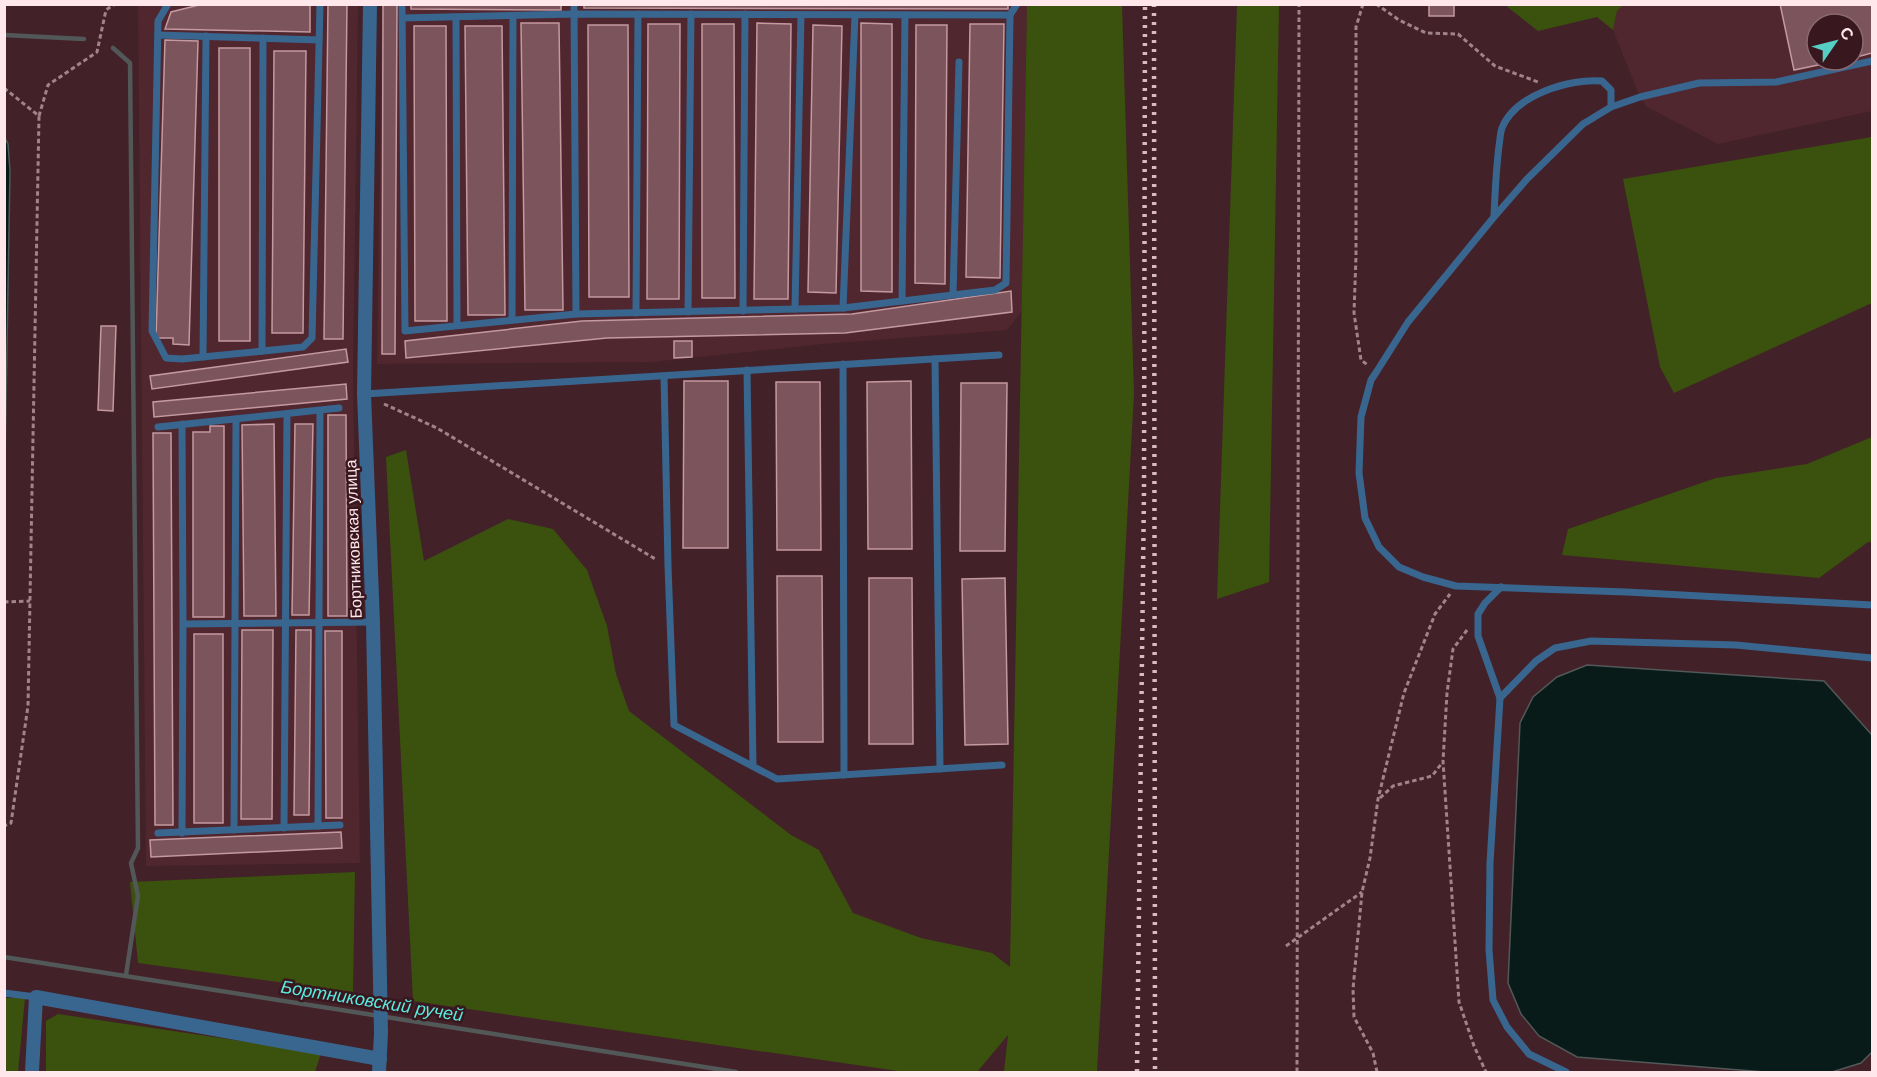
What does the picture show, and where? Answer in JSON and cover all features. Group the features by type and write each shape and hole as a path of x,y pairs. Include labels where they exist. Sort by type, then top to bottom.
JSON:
{"street":[{"name":"Бортниковская улица","path":"370,4 364,394 373,622 381,1033 379,1066"},
{"path":"32,1072 36,997 347,1052 379,1066"}],"lane":[{"path":"168,4 158,21 152,331 166,358 182,359 303,347 312,338 320,4"},
{"path":"402,4 405,331 576,314 843,308 995,290 1006,283 1010,15 1017,4"},
{"path":"573,4 576,314"},
{"path":"402,18 574,14 1010,15"},
{"path":"636,313 639,14"},
{"path":"688,312 691,14"},
{"path":"742,311 745,14"},
{"path":"795,309 801,15"},
{"path":"843,308 855,15"},
{"path":"902,301 905,15"},
{"path":"512,320 513,16"},
{"path":"456,17 457,326"},
{"path":"158,35 319,40"},
{"path":"203,357 206,36"},
{"path":"262,351 263,38"},
{"path":"1872,61 1776,82 1699,83 1640,97 1611,107 1583,124 1527,179 1494,217 1408,322 1377,370 1371,380 1361,417 1359,473 1365,518 1379,547 1399,567 1423,577 1456,586 1872,605"},
{"path":"953,295 958,62"},
{"path":"1494,217 1502,128 1513,112 1531,98 1558,86 1587,79 1602,81 1611,90 1611,107"},
{"path":"364,394 999,355"},
{"path":"935,358 940,769"},
{"path":"843,364 844,775"},
{"path":"747,370 753,766"},
{"path":"664,376 674,725 777,779 1002,765"},
{"path":"158,427 339,408"},
{"path":"318,826 320,411"},
{"path":"284,828 287,414"},
{"path":"234,830 236,419"},
{"path":"182,424 182,833"},
{"path":"1501,587 1485,603 1478,614 1478,636 1500,698 1490,863 1489,950 1493,1000 1507,1027 1529,1054 1566,1072"},
{"path":"183,624 373,622"},
{"path":"1500,698 1536,661 1555,648 1591,641 1736,645 1872,658"},
{"path":"158,833 340,825"},
{"path":"4,993 36,997"}],"path":[{"path":"4,826 11,823 28,706 39,116 48,85 97,52 106,10 115,4"},
{"path":"1297,1072 1299,4"},
{"path":"1363,4 1356,27 1354,313 1361,360 1377,370"},
{"path":"1376,4 1399,20 1426,33 1458,34 1495,66 1529,80 1558,86"},
{"path":"4,88 39,116"},
{"path":"364,394 438,428 668,566"},
{"path":"1377,1072 1373,1053 1354,1017 1353,989 1362,892 1370,858 1378,799 1404,693 1435,614 1456,586"},
{"path":"4,602 30,601"},
{"path":"1478,614 1453,649 1447,693 1443,761 1459,1002 1474,1046 1486,1072"},
{"path":"1378,799 1393,786 1432,776 1443,761"},
{"path":"1286,946 1362,892"}],"shaded area":[{"path":"138,5 358,5 353,373 360,863 146,866"},
{"path":"382,5 1027,5 1022,311 1007,330 823,344 652,362 377,364"},
{"path":"1623,5 1872,5 1872,111 1718,144 1647,107 1640,97 1613,30 1617,11"},
{"path":"5,138 8,144 10,171 5,464"},
{"path":"1587,665 1824,681 1872,735 1872,1052 1861,1063 1832,1072 1765,1072 1577,1057 1539,1036 1521,1014 1508,983 1520,723 1533,697 1557,677"}],"green space":[{"path":"1027,5 1122,5 1134,393 1097,1072 1004,1072 1008,1035 977,1072 905,1072 413,1001 386,457 406,450 424,561 508,519 553,529 587,570 607,626 616,674 629,711 791,835 819,850 853,913 921,938 992,953 1010,967"},
{"path":"1237,5 1279,5 1269,582 1217,599"},
{"path":"1505,5 1623,5 1617,11 1613,30 1597,17 1538,31"},
{"path":"1872,137 1872,303 1674,393 1660,367 1623,179"},
{"path":"1872,437 1872,542 1868,542 1819,578 1562,555 1568,529 1716,478 1807,464"},
{"path":"355,872 353,992 138,963 130,882"},
{"path":"5,998 25,998 18,1072 5,1072"},
{"path":"58,1014 321,1053 315,1072 46,1072 46,1021"}],"building":[{"path":"203,4 310,4 310,32 165,29 171,12"},
{"path":"328,4 347,4 343,339 324,339"},
{"path":"383,4 397,4 395,354 382,354"},
{"path":"411,4 561,4 561,10 411,9"},
{"path":"584,4 1008,4 1008,9 584,8"},
{"path":"1429,4 1454,4 1454,16 1429,16"},
{"path":"1780,4 1872,4 1872,53 1865,55 1865,12 1805,12 1805,68 1794,70"},
{"path":"521,23 559,23 563,310 525,310"},
{"path":"757,23 791,24 788,299 754,299"},
{"path":"861,23 892,24 892,292 861,291"},
{"path":"648,24 680,24 679,299 647,299"},
{"path":"702,24 734,24 735,298 702,298"},
{"path":"970,24 1004,24 1000,278 966,277"},
{"path":"588,25 628,25 629,297 589,297"},
{"path":"813,25 842,26 836,293 808,292"},
{"path":"916,25 947,25 945,284 915,283"},
{"path":"414,26 446,26 447,321 415,321"},
{"path":"465,26 502,26 505,315 468,315"},
{"path":"165,40 198,41 189,345 173,344 173,338 156,338"},
{"path":"219,48 250,48 250,341 219,341"},
{"path":"274,51 306,51 303,333 272,333"},
{"path":"1011,291 1012,312 845,333 607,338 406,358 405,341 582,321 852,314"},
{"path":"101,326 116,326 113,411 98,410"},
{"path":"674,341 692,341 692,357 674,358"},
{"path":"346,349 348,362 152,389 150,376"},
{"path":"684,381 728,381 728,548 683,548"},
{"path":"911,381 912,549 868,549 867,382"},
{"path":"776,382 820,382 821,550 777,550"},
{"path":"961,383 1007,383 1005,551 960,551"},
{"path":"346,384 347,399 154,417 153,402"},
{"path":"328,415 346,415 347,616 328,616"},
{"path":"274,424 276,616 244,616 242,425"},
{"path":"295,424 313,424 309,615 292,615"},
{"path":"210,426 224,426 224,617 193,617 193,432 210,432"},
{"path":"153,433 171,433 173,825 155,825"},
{"path":"777,576 822,576 823,742 778,742"},
{"path":"869,578 912,578 913,744 869,744"},
{"path":"1005,578 1008,744 965,745 962,579"},
{"path":"242,630 273,630 272,819 241,819"},
{"path":"296,630 311,630 309,815 294,815"},
{"path":"325,631 342,631 342,818 326,818"},
{"path":"194,634 223,634 223,823 194,823"},
{"path":"341,832 342,848 151,857 150,840"}],"waterway":[{"path":"4,35 84,39"},
{"path":"113,48 130,63 138,848 131,863 138,896 126,975"},
{"name":"Бортниковский ручей","path":"4,957 736,1072"}],"railway":[{"path":"1137,1072 1144,492 1145,4"},
{"path":"1154,4 1155,1072"}]}
